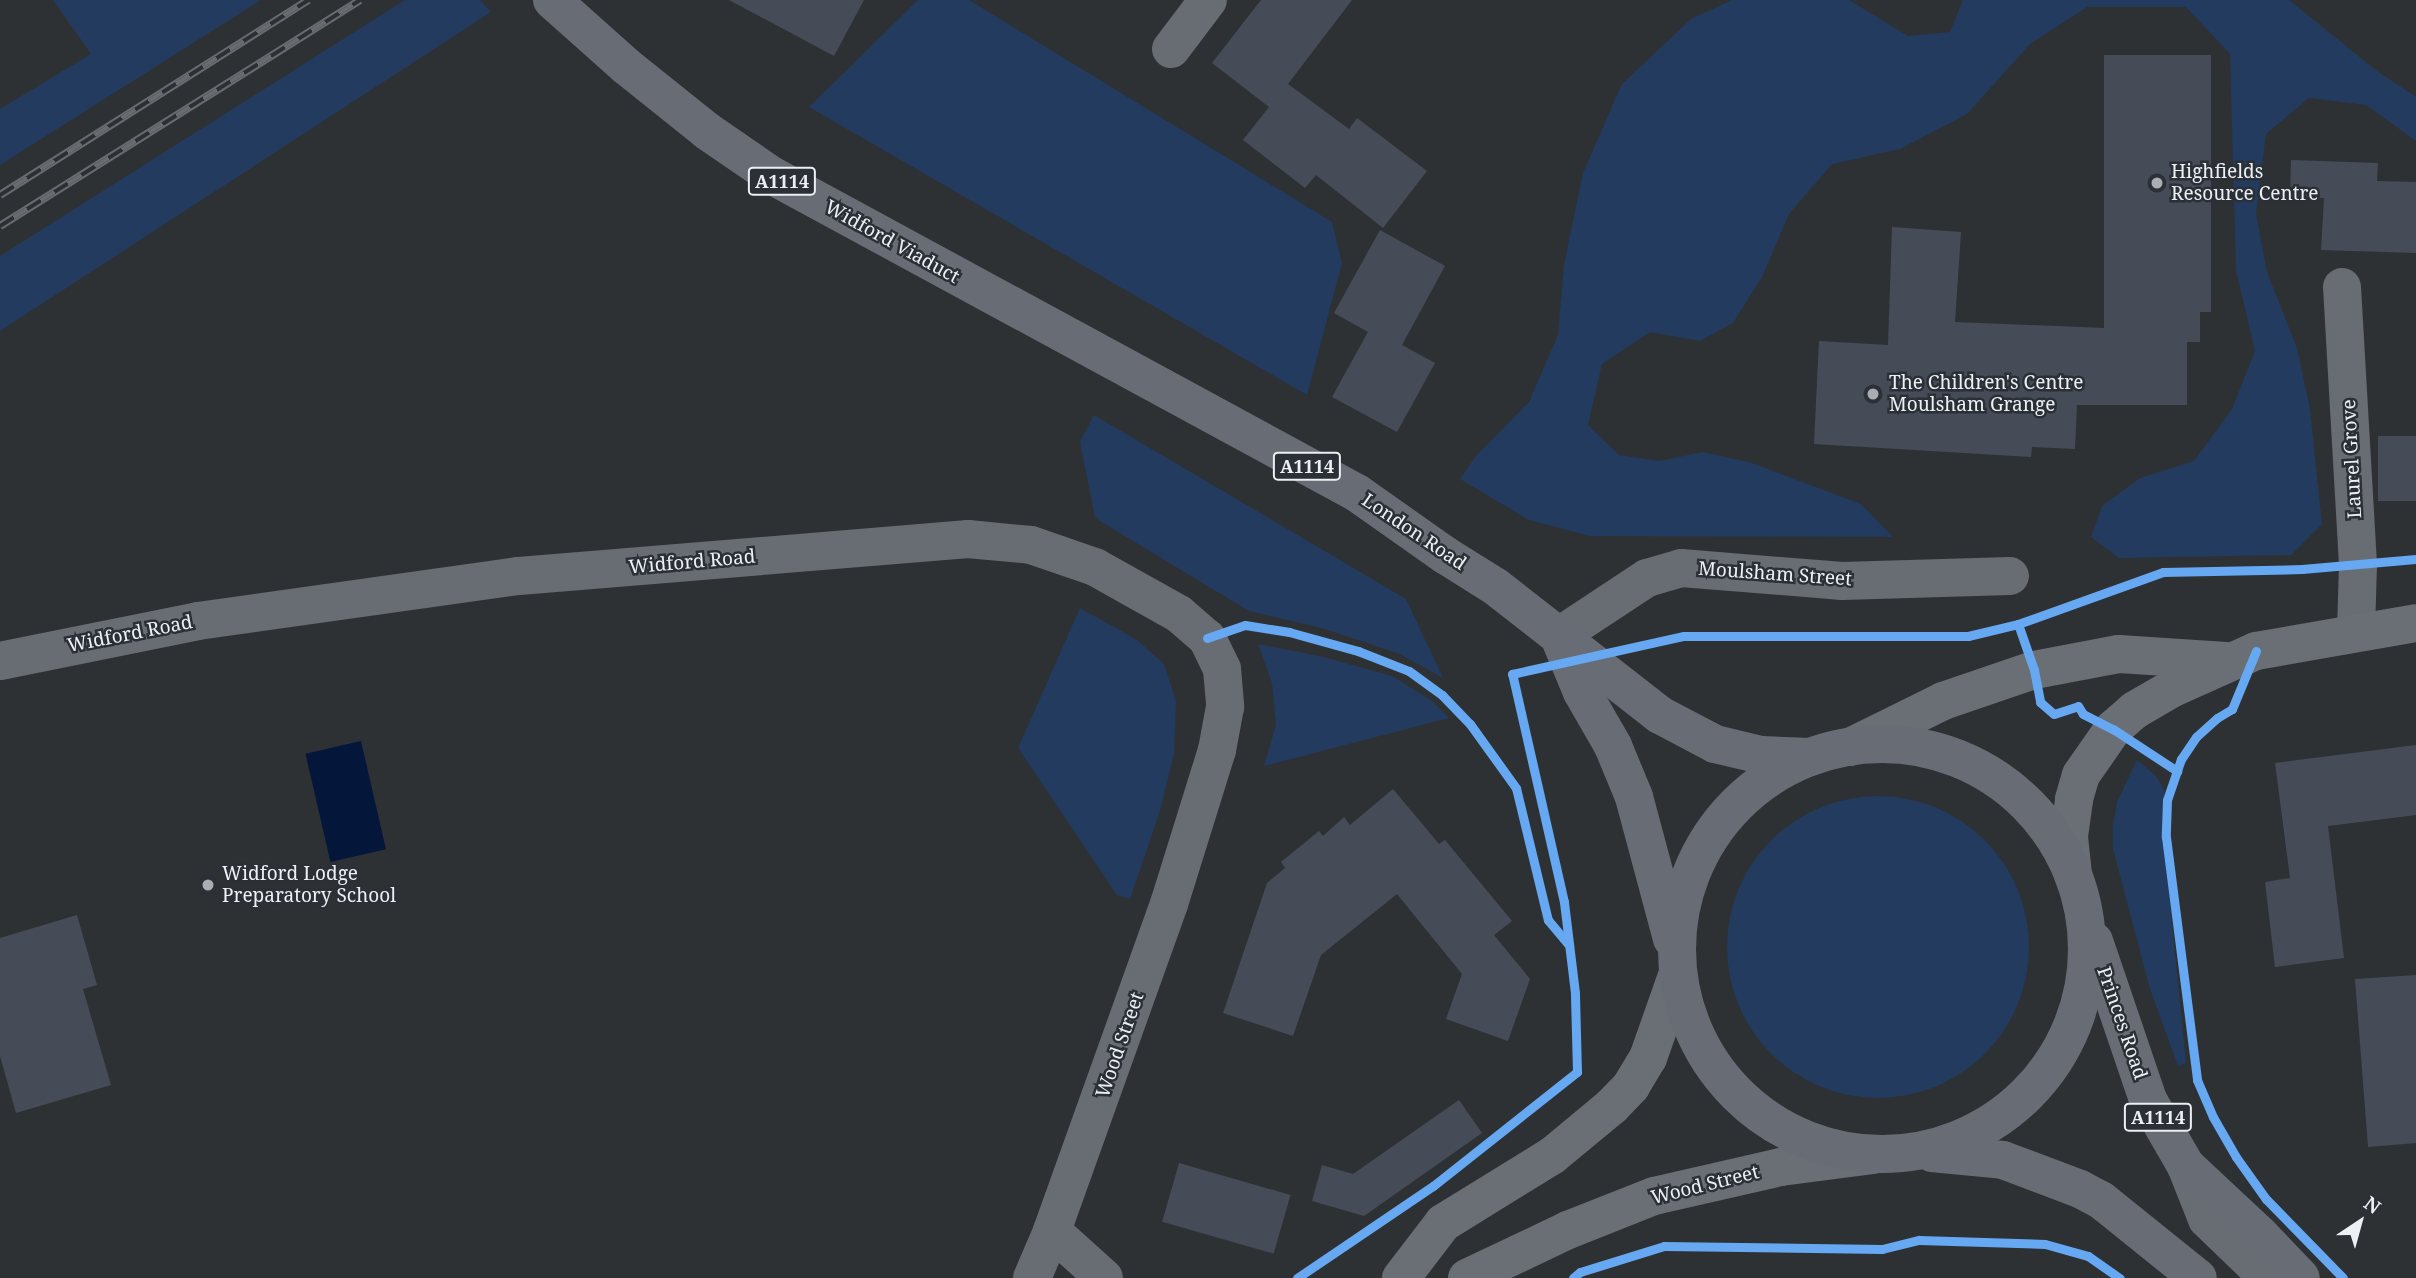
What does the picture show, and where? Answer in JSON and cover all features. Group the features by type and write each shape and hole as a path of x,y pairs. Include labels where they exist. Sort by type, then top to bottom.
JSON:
{"main road":[{"name":"Widford Viaduct","path":"552,0 706,131 771,175 1040,322"},
{"name":"London Road","path":"1040,322 1357,493 1496,587 1660,715 1715,744 1761,755 1810,757"},
{"path":"2073,875 2069,836 2074,799 2081,775 2113,729 2135,710 2171,689 2256,652 2356,631 2416,623"},
{"name":"London Road","path":"1559,636 1582,692 1612,747 1634,797 1677,964"},
{"path":"1850,747 1943,701 2034,670 2119,654 2231,661"},
{"name":"A1114","path":"1916,1152 1960,1139 2000,1117 2036,1085 2050,1066 2072,1026 2082,993 2087,957 2084,913 2073,875 2058,845 2039,817 2011,790 1961,760 1926,750 1895,744 1850,747 1810,757 1758,785 1716,828 1699,855 1685,892 1677,964 1692,1028 1703,1050 1735,1093 1791,1133 1826,1147 1873,1155 1916,1152 2003,1160 2051,1175 2101,1200 2198,1278"},
{"name":"Princes Road","path":"2084,913 2148,1100 2186,1166 2260,1235 2301,1278"},
{"path":"1401,1278 1443,1223 1553,1155 1622,1096 1648,1058 1677,964"},
{"name":"Wood Street","path":"1467,1278 1568,1230 1654,1196 1781,1167 1873,1155"}],"street":[{"path":"1171,49 1208,0"},
{"name":"Laurel Grove","path":"2342,287 2358,564 2356,631"},
{"name":"Widford Road","path":"0,661 198,621 519,576 968,539 1031,545 1095,566 1179,614 1207,638 1222,668 1225,706 1217,750 1205,791"},
{"name":"Moulsham Street","path":"1559,636 1647,578 1681,568 1842,581 2010,576"},
{"name":"Wood Street","path":"1032,1278 1112,1069 1205,791"},
{"name":"Princes Road","path":"2186,1166 2207,1219 2267,1278"},
{"path":"1052,1231 1104,1278"}],"shaded area":[{"path":"53,0 261,0 0,165 0,109 91,54"},
{"path":"405,0 480,0 491,12 0,331 0,256"},
{"path":"918,0 969,0 1332,222 1342,263 1307,395 809,107"},
{"path":"1732,0 1849,0 1908,36 1950,32 1963,0 2289,0 2377,71 2416,97 2416,141 2366,105 2309,98 2266,134 2256,214 2267,272 2297,348 2310,409 2322,524 2291,555 2119,558 2091,537 2102,506 2140,478 2194,461 2232,409 2255,351 2236,270 2230,54 2186,7 2087,7 2030,44 1967,114 1900,149 1832,164 1789,214 1762,277 1733,323 1700,341 1650,332 1602,364 1588,425 1619,455 1659,461 1703,452 1752,463 1861,504 1893,537 1590,536 1529,520 1460,479 1476,456 1529,402 1558,335 1564,265 1583,173 1622,84 1691,19"},
{"path":"1094,415 1406,599 1443,678 1400,654 1325,629 1249,611 1095,518 1080,442"},
{"path":"1080,608 1137,640 1164,664 1176,701 1174,754 1160,811 1130,899 1117,895 1018,748"},
{"path":"1258,644 1320,656 1392,676 1432,701 1449,718 1264,766 1276,725 1272,683"},
{"path":"361,741 386,849 330,862 305,754"},
{"path":"2137,760 2156,776 2164,790 2165,853 2186,1063 2178,1066 2150,989 2113,849 2117,802"},
{"path":"1863,796 1893,796 1922,802 1949,813 1974,830 1995,851 2012,876 2023,903 2029,947 2027,977 2018,1005 2004,1031 1985,1054 1962,1073 1936,1087 1908,1096 1863,1098 1834,1092 1807,1081 1782,1064 1761,1043 1744,1018 1733,991 1727,962 1727,932 1733,903 1744,876 1761,851 1782,830 1807,813 1834,802"}],"building":[{"path":"729,0 864,0 834,56"},
{"path":"1261,0 1352,0 1288,84 1349,129 1357,118 1427,171 1383,228 1316,175 1305,188 1243,140 1269,107 1212,63"},
{"path":"2104,55 2211,55 2211,312 2200,312 2200,342 2187,342 2187,405 2077,405 2075,449 2032,447 2031,457 1814,444 1819,341 1888,345 1892,227 1961,232 1955,322 2104,328"},
{"path":"2291,160 2378,163 2377,181 2416,182 2416,253 2321,250 2324,198 2290,197"},
{"path":"1380,230 1445,266 1402,345 1435,363 1397,432 1332,397 1368,332 1334,313"},
{"path":"2378,436 2416,436 2416,501 2378,501"},
{"path":"2416,745 2416,815 2328,826 2344,958 2275,967 2265,882 2290,878 2275,763"},
{"path":"1393,789 1439,844 1445,840 1512,921 1494,935 1530,979 1508,1041 1446,1019 1462,974 1397,894 1321,955 1293,1036 1223,1013 1267,883 1285,868 1281,862 1319,831 1323,836 1344,817 1350,825"},
{"path":"77,915 97,985 83,989 111,1085 16,1113 0,1056 0,938"},
{"path":"2416,975 2416,1143 2368,1147 2355,979"},
{"path":"1459,1100 1482,1133 1364,1216 1312,1201 1322,1165 1353,1174"},
{"path":"1179,1163 1291,1195 1274,1254 1162,1222"}],"railway":[{"path":"0,195 309,0"},
{"path":"0,226 360,0"}],"cycle path":[{"path":"1297,1278 1433,1186 1577,1072 1575,993 1564,902 1512,674 1684,636 1968,636 2018,624 2163,572 2302,569 2416,559"},
{"path":"2018,624 2034,670 2040,702 2054,714 2078,706 2083,714 2113,729 2177,771"},
{"path":"1207,638 1245,625 1289,632 1358,651 1409,671 1442,695 1470,724 1516,788 1548,920 1569,945"},
{"path":"2256,651 2232,709 2217,718 2196,737 2181,759 2167,800 2166,837 2197,1080 2213,1117 2236,1157 2266,1199 2343,1278"},
{"path":"1573,1278 1580,1272 1664,1246 1882,1249 1919,1240 2045,1244 2088,1256 2120,1278"}],"place":[{"name":"Highfields Resource Centre","path":"2157,183"},
{"name":"The Children's Centre Moulsham Grange","path":"1873,394"},
{"name":"Widford Lodge Preparatory School","path":"208,885"}]}
